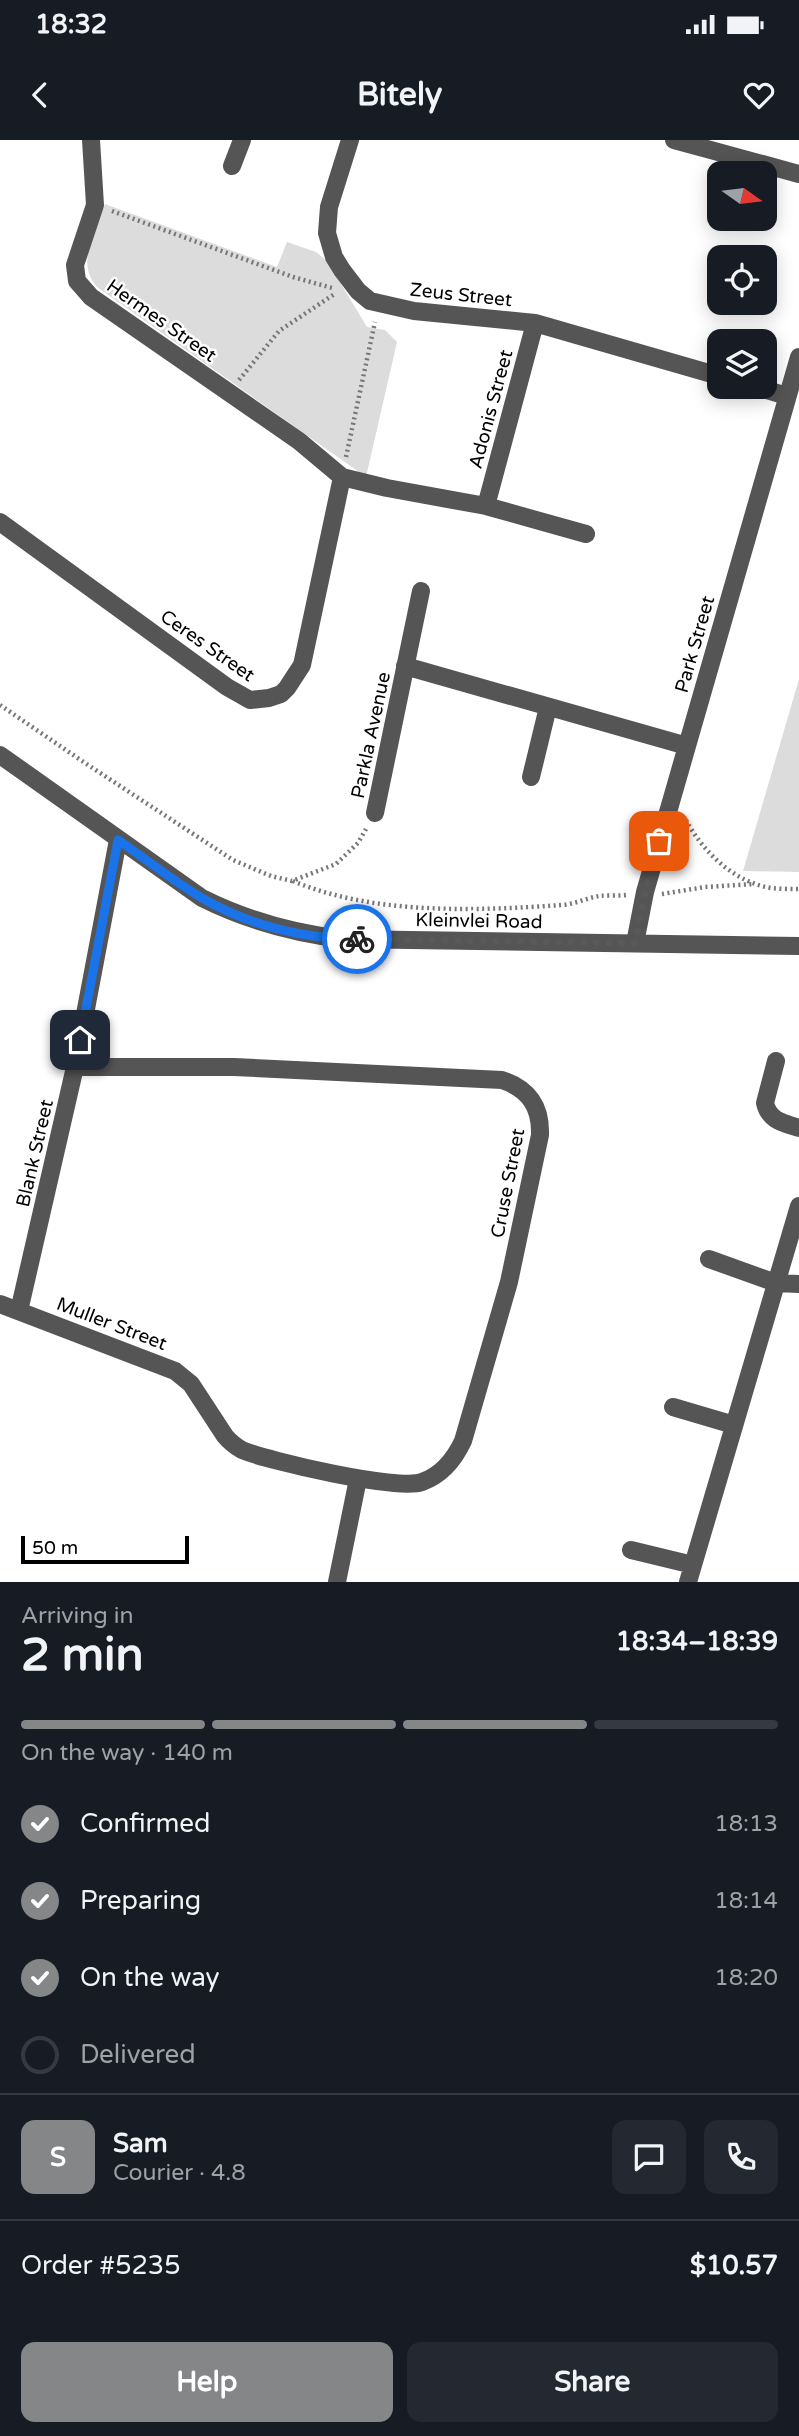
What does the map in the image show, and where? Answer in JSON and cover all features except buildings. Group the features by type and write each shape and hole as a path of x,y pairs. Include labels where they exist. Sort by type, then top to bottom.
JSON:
{"street":[{"name":"Hermes Street","path":"91,140 95,205 75,265 77,281 91,297 299,441 342,477"},
{"path":"232,166 242,140"},
{"name":"Zeus Street","path":"350,140 329,207 327,233 334,257 351,283 370,300 414,311 535,323 707,373"},
{"path":"674,140 799,174"},
{"name":"Adonis Street","path":"486,506 535,323"},
{"name":"Park Street","path":"635,943 645,892 799,357"},
{"path":"777,393 787,396"},
{"path":"342,477 486,506 586,534"},
{"name":"Ceres Street","path":"0,522 227,687 250,700 269,698 281,694 287,688 302,665 342,477"},
{"name":"Parkla Avenue","path":"375,813 421,591"},
{"name":"Parkla Avenue","path":"405,666 687,746"},
{"path":"531,776 548,707"},
{"name":"Kleinvlei Road","path":"0,755 202,898 258,922 307,935 343,939 799,946"},
{"name":"Blank Street","path":"19,1311 75,1067 118,840"},
{"path":"776,1061 765,1104 767,1110 776,1120 799,1128"},
{"name":"Cruse Street","path":"75,1067 234,1067 502,1080 516,1085 527,1094 540,1119 540,1135 509,1282 463,1441 455,1457 445,1468 421,1483 408,1485 358,1479"},
{"path":"631,1550 691,1574 799,1206"},
{"path":"709,1259 776,1283 799,1284"},
{"name":"Muller Street","path":"0,1304 175,1371 191,1384 225,1437 241,1449 358,1479"},
{"path":"673,1407 734,1425"},
{"path":"337,1582 358,1479"}],"path":[{"path":"95,205 293,277 339,290 279,331 229,393"},
{"path":"342,477 379,304"},
{"path":"0,705 233,860 318,892 399,906 474,908 566,904 600,896 632,895"},
{"path":"674,790 687,822 715,859 741,877 769,888 799,889"},
{"path":"292,881 336,864 358,843 375,813"},
{"path":"656,895 705,887 758,884"}],"shaded area":[{"path":"105,204 277,267 287,242 316,252 327,261 367,327 385,330 397,342 366,477 97,287 91,277 87,257"},
{"path":"799,679 799,872 743,871"}],"way so far":[{"path":"357,939 635,943 659,841"}],"route":[{"path":"80,1040 118,840 202,898 232,912 307,935 357,939"}]}
